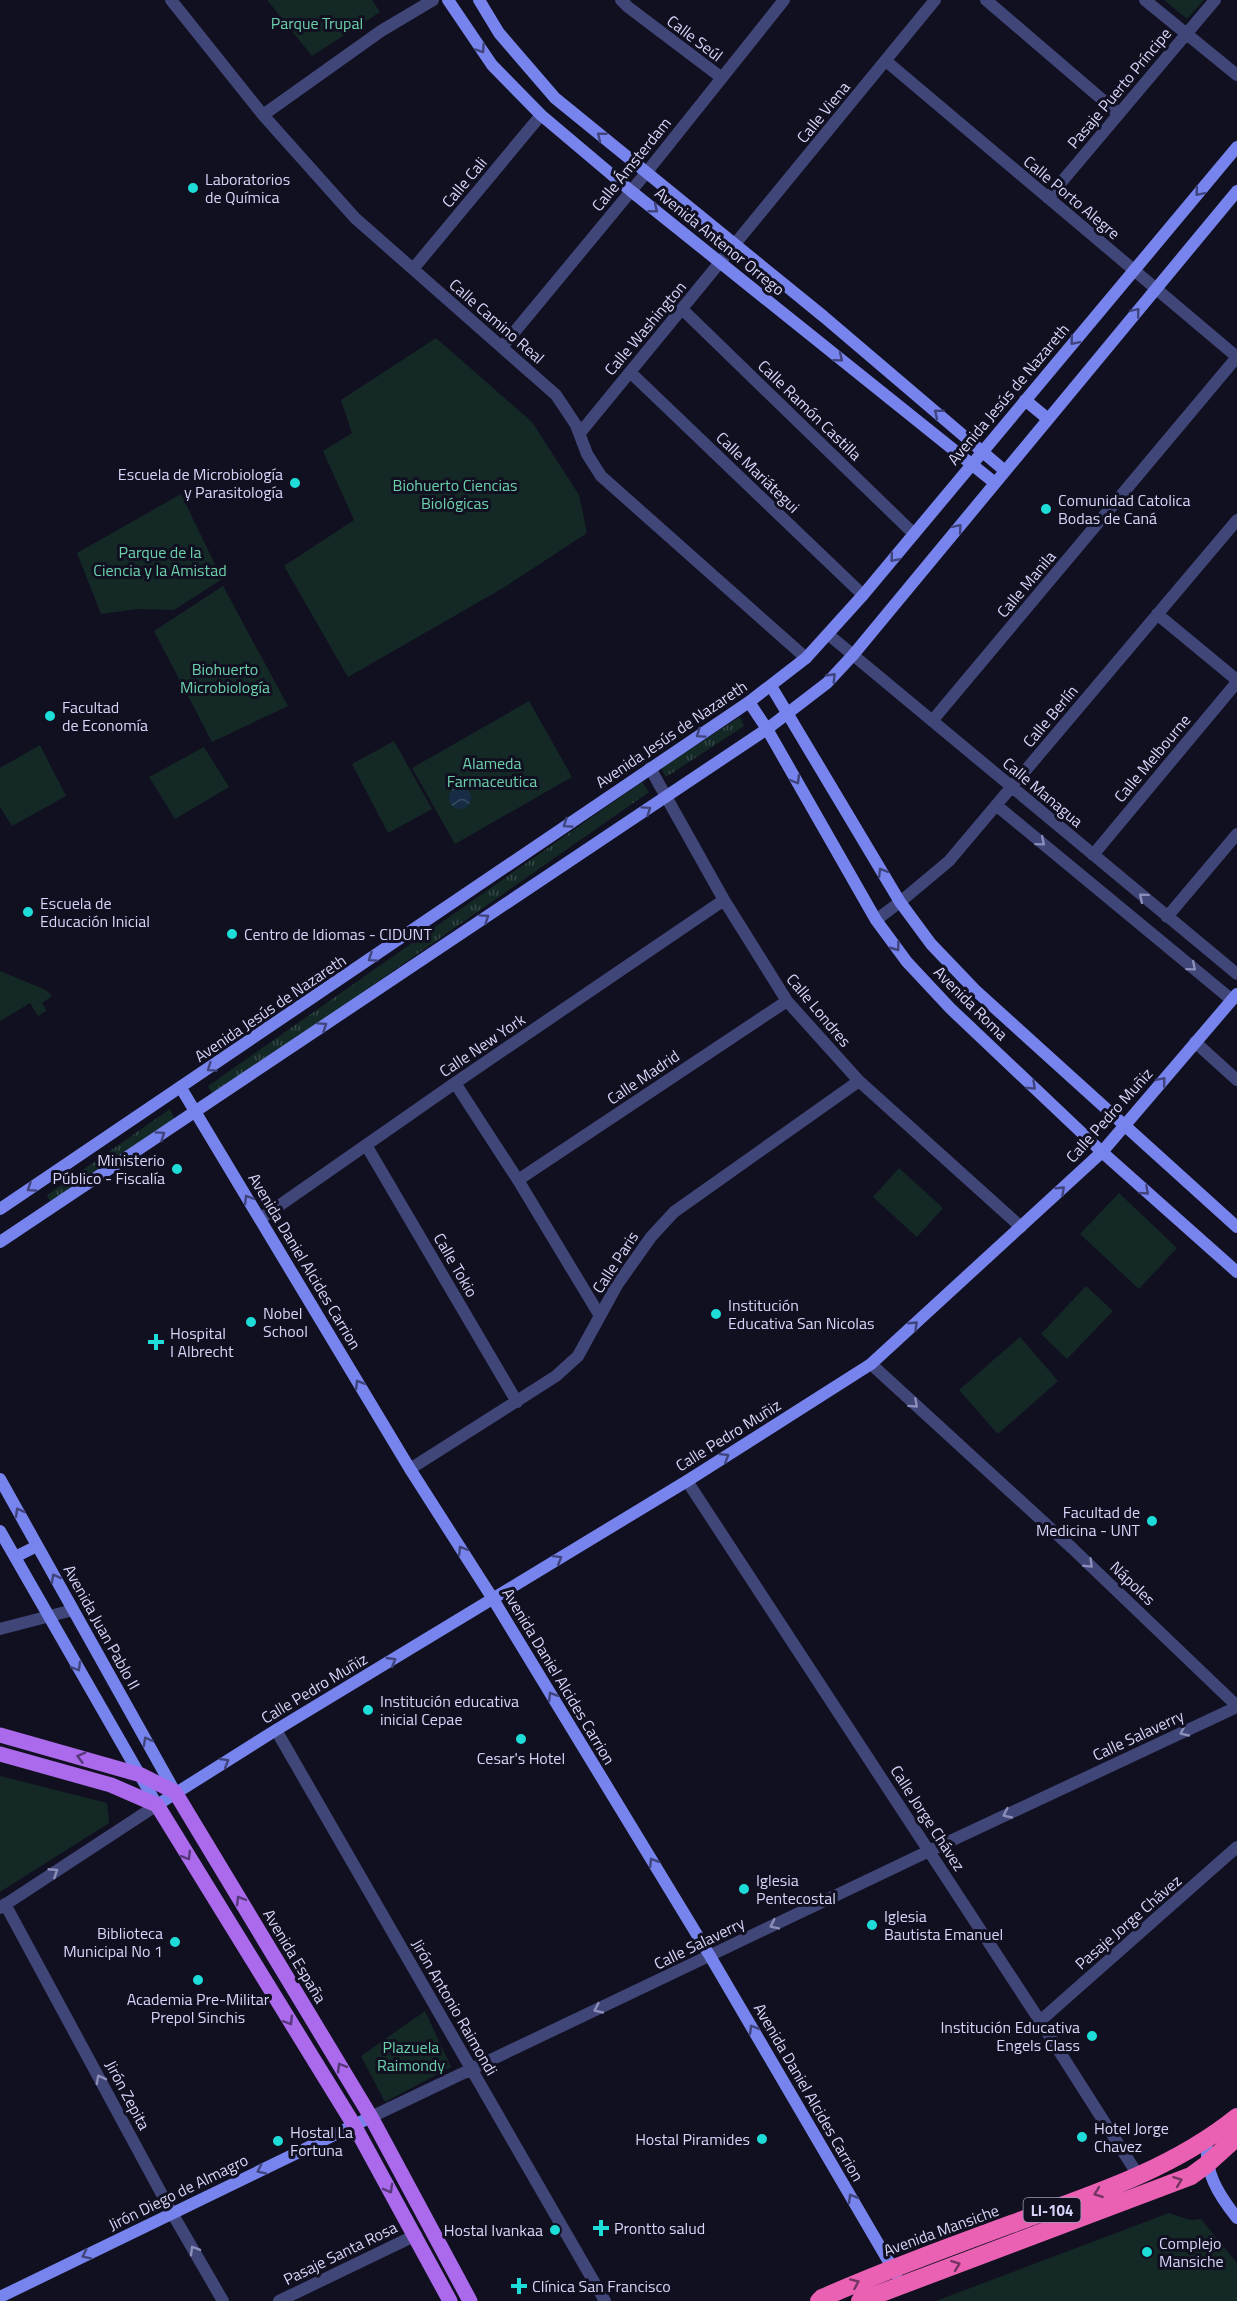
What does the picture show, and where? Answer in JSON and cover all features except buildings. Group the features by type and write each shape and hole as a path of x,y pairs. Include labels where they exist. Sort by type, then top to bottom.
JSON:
{"highway":[{"name":"Avenida Mansiche","path":"819,2301 893,2268 1121,2185 1206,2140 1237,2117"},
{"path":"1206,2165 1237,2137"},
{"name":"LI-104","path":"860,2301 1191,2176 1206,2165"}],"main road":[{"name":"Avenida Antenor Orrego","path":"448,0 492,66 541,115 631,191 995,483"},
{"name":"Avenida Antenor Orrego","path":"479,0 499,33 555,98 823,316 1005,471"},
{"name":"Avenida Jesús de Nazareth","path":"0,1209 749,702 806,658 863,595 1237,147"},
{"path":"0,1242 788,715 827,683 853,655 1237,191"},
{"path":"808,333 823,316"},
{"path":"1025,400 1048,420"},
{"name":"Avenida Roma","path":"771,686 900,902 931,944 975,990 1237,1227"},
{"name":"Avenida Roma","path":"749,702 767,729 876,920 907,962 950,1008 1102,1152 1237,1272"},
{"name":"Calle Pedro Muñiz","path":"157,1805 687,1481 871,1364 1102,1152 1234,997"},
{"name":"Avenida Daniel Alcides Carrion","path":"181,1088 410,1470 493,1599 710,1956 901,2285"},
{"name":"Avenida Juan Pablo II","path":"0,1479 175,1792"},
{"path":"0,1531 157,1805 354,2125 450,2301"},
{"path":"15,1557 38,1546"},
{"path":"0,1735 141,1775 175,1792"},
{"path":"0,1754 111,1785 157,1805"},
{"name":"Avenida España","path":"175,1792 371,2117 470,2301"},
{"name":"Jirón Diego de Almagro","path":"0,2297 371,2117"},
{"path":"1206,2140 1206,2165 1215,2188 1237,2218"}],"street":[{"name":"Calle Camino Real","path":"171,0 263,115 354,218 556,395 569,412 580,433 587,454 601,476 806,658"},
{"path":"263,115 381,31 433,0"},
{"name":"Calle Ámsterdam","path":"502,347 646,173 784,0"},
{"name":"Calle Viena","path":"736,245 935,0"},
{"path":"986,0 1119,114"},
{"path":"1145,0 1237,75"},
{"name":"Pasaje Puerto Príncipe","path":"1048,198 1215,0"},
{"name":"Calle Seúl","path":"628,2 722,78"},
{"name":"Calle Porto Alegre","path":"886,61 1237,357"},
{"name":"Calle Cali","path":"413,269 541,115"},
{"name":"Calle Washington","path":"580,433 736,245"},
{"name":"Calle Ramón Castilla","path":"682,309 914,534"},
{"name":"Calle Manila","path":"932,721 1237,357"},
{"name":"Calle Mariátegui","path":"630,372 863,595"},
{"name":"Calle Berlín","path":"876,920 949,861 1237,520"},
{"path":"1157,614 1237,681"},
{"name":"Calle Managua","path":"828,635 1237,974"},
{"name":"Calle Melbourne","path":"1093,855 1237,681"},
{"name":"Calle Londres","path":"650,768 668,796 724,900 787,1001 859,1081 1021,1227"},
{"path":"996,805 1234,997"},
{"path":"1167,917 1237,834"},
{"name":"Calle New York","path":"260,1219 724,900"},
{"name":"Calle Madrid","path":"518,1180 787,1001"},
{"path":"1195,1042 1237,1080"},
{"name":"Calle Paris","path":"410,1470 556,1376 578,1356 617,1286 651,1237 674,1212 859,1081"},
{"path":"455,1083 518,1180 600,1316"},
{"name":"Calle Tokio","path":"366,1145 517,1402"},
{"name":"Nápoles","path":"871,1364 1072,1548 1237,1707"},
{"name":"Calle Jorge Chávez","path":"687,1481 1138,2175"},
{"path":"0,1629 73,1610"},
{"name":"Calle Salaverry","path":"371,2117 1237,1707"},
{"name":"Jirón Antonio Raimondi","path":"276,1731 605,2301"},
{"path":"3,1906 157,1805"},
{"name":"Pasaje Jorge Chávez","path":"1040,2021 1237,1847"},
{"name":"Jirón Zepita","path":"3,1906 223,2301"},
{"name":"Pasaje Santa Rosa","path":"279,2301 416,2235"}],"green space":[{"name":"Parque Trupal","path":"267,0 372,0 380,12 312,56"},
{"path":"1164,0 1204,0 1187,19"},
{"name":"Biohuerto Ciencias Biológicas","path":"436,338 532,422 579,495 587,533 503,588 348,677 284,566 354,520 323,451 352,433 341,400"},
{"name":"Parque de la Ciencia y la Amistad","path":"181,494 222,579 174,610 138,609 101,614 77,553"},
{"name":"Biohuerto Microbiología","path":"223,586 288,706 212,742 154,631"},
{"name":"Alameda Farmaceutica","path":"529,701 572,777 455,844 412,768"},
{"path":"740,717 744,726 666,777 661,768"},
{"path":"394,741 432,809 388,833 352,764"},
{"path":"40,745 66,796 12,826 0,807 0,768"},
{"path":"204,747 229,787 175,819 149,777"},
{"path":"642,782 649,792 214,1096 208,1086"},
{"path":"0,971 46,990 52,996 42,1003 46,1011 38,1016 30,1003 0,1021"},
{"path":"170,1109 175,1120 52,1205 47,1195"},
{"path":"899,1168 943,1208 917,1237 873,1197"},
{"path":"1119,1193 1177,1248 1139,1289 1080,1234"},
{"path":"1086,1286 1113,1311 1067,1359 1041,1334"},
{"path":"1020,1337 1058,1381 998,1434 959,1390"},
{"path":"0,1776 107,1803 109,1823 0,1892"},
{"name":"Plazuela Raimondy","path":"425,2011 451,2067 385,2102 361,2056"},
{"name":"Complejo Mansiche","path":"1169,2213 1190,2220 1201,2219 1237,2263 1237,2301 936,2301"}],"water":[{"path":"460,787 468,790 471,798 468,806 460,809 452,806 449,798 452,790"}],"place":[{"name":"Laboratorios de Química","path":"193,188"},
{"name":"Escuela de Microbiología y Parasitología","path":"295,483"},
{"name":"Comunidad Catolica Bodas de Caná","path":"1046,509"},
{"name":"Facultad de Economía","path":"50,716"},
{"name":"Escuela de Educación Inicial","path":"28,912"},
{"name":"Centro de Idiomas - CIDUNT","path":"232,934"},
{"name":"Ministerio Público - Fiscalía","path":"177,1169"},
{"name":"Institución Educativa San Nicolas","path":"716,1314"},
{"name":"Nobel School","path":"251,1322"},
{"name":"Hospital I Albrecht","path":"156,1342"},
{"name":"Facultad de Medicina - UNT","path":"1152,1521"},
{"name":"Institución educativa inicial Cepae","path":"368,1710"},
{"name":"Cesar's Hotel","path":"521,1739"},
{"name":"Iglesia Pentecostal","path":"744,1889"},
{"name":"Iglesia Bautista Emanuel","path":"872,1925"},
{"name":"Biblioteca Municipal No 1","path":"175,1942"},
{"name":"Academia Pre-Militar Prepol Sinchis","path":"198,1980"},
{"name":"Institución Educativa Engels Class","path":"1092,2036"},
{"name":"Hotel Jorge Chavez","path":"1082,2137"},
{"name":"Hostal Piramides","path":"762,2139"},
{"name":"Hostal La Fortuna","path":"278,2141"},
{"name":"Prontto salud","path":"601,2228"},
{"name":"Hostal Ivankaa","path":"555,2230"},
{"name":"Complejo Mansiche","path":"1147,2252"},
{"name":"Clínica San Francisco","path":"519,2286"}]}
